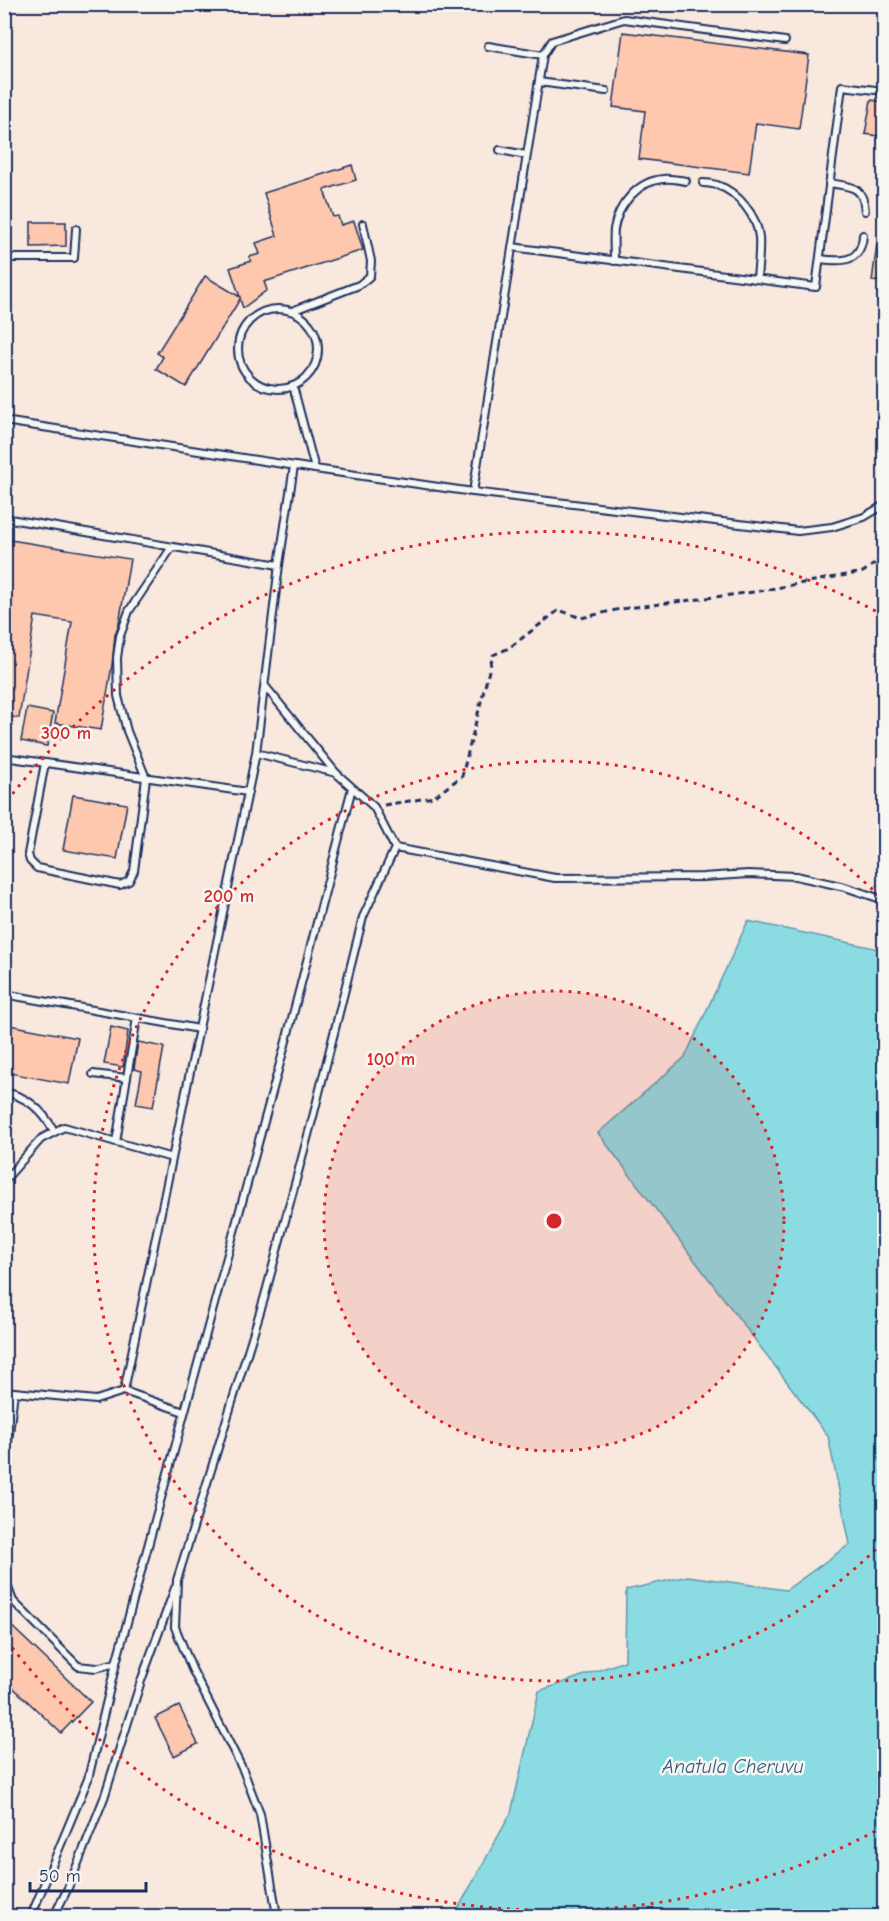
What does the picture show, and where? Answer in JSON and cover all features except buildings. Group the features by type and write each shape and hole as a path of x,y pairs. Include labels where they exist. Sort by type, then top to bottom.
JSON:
{"lane":[{"path":"473,492 543,55 552,41 624,19 785,41"},
{"path":"488,46 543,55"},
{"path":"539,82 606,91"},
{"path":"512,247 816,287 842,86 885,91"},
{"path":"500,150 526,154"},
{"path":"614,261 614,228 620,211 630,198 642,185 663,179 686,181"},
{"path":"704,183 717,185 736,195 750,213 759,234 760,253 757,279"},
{"path":"830,183 852,187 859,191 863,197 865,211"},
{"path":"292,310 359,285 370,276 371,261 363,224"},
{"path":"4,258 74,258 76,228"},
{"path":"820,259 846,261 854,257 862,244 863,235"},
{"path":"278,308 292,310 304,317 313,328 318,341 318,355 314,368 305,379 293,386 281,389 268,388 256,383 240,364 237,351 241,333 252,317 264,310 278,308"},
{"path":"293,386 315,469"},
{"path":"4,421 473,492 798,531 832,527 864,518 885,505"},
{"path":"124,1391 256,753 279,565 294,466"},
{"path":"4,518 279,565"},
{"path":"45,763 28,854 30,861 37,868 120,885 129,881 134,871 146,778 127,731 118,696 117,658 120,636 129,611 172,547"},
{"path":"265,686 336,773 374,807 395,848"},
{"path":"256,753 336,773"},
{"path":"4,757 248,792"},
{"path":"31,1917 88,1779 116,1663 288,1034 352,788"},
{"path":"395,848 555,878 703,877 748,874 796,876 845,887 885,900"},
{"path":"54,1917 104,1798 141,1681 177,1580 264,1299 363,917 395,848"},
{"path":"4,994 199,1029"},
{"path":"116,1142 137,1018"},
{"path":"93,1074 127,1078"},
{"path":"4,1092 29,1101 47,1119 54,1131"},
{"path":"4,1181 41,1138 64,1127 172,1158"},
{"path":"4,1474 8,1390 96,1400 124,1391 184,1412"},
{"path":"4,1577 14,1601 78,1666 96,1668 116,1663"},
{"path":"177,1580 175,1628 210,1706 243,1770 260,1814 277,1917"}],"path":[{"path":"374,807 434,797 462,776 493,655 509,648 559,610 581,618 620,609 754,592 863,572 885,557"}],"water":[{"name":"Anatula Cheruvu","path":"748,921 884,950 884,1916 454,1916 511,1813 539,1691 625,1661 626,1590 688,1576 786,1590 850,1544 828,1436 598,1133 685,1057"}]}
